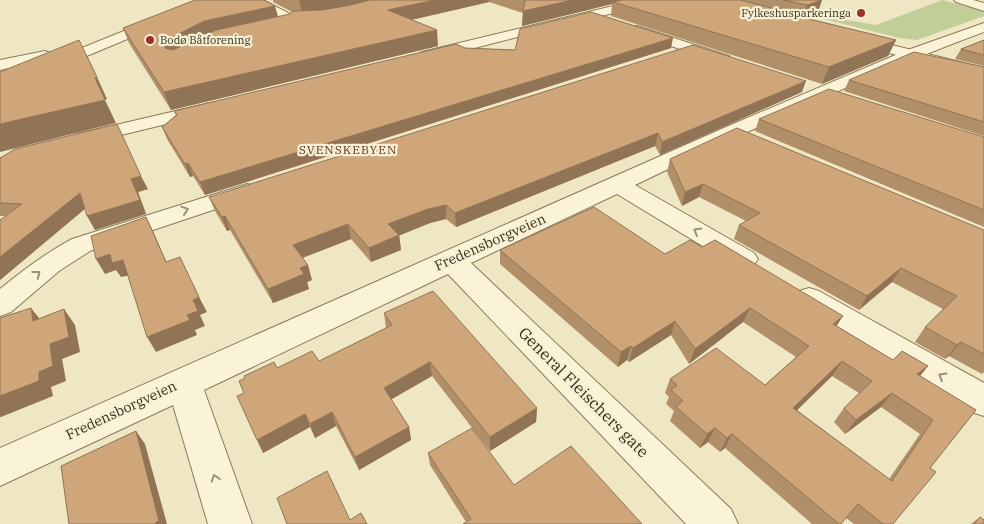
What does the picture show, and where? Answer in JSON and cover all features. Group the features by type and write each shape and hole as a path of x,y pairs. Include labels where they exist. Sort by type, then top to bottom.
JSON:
{"street":[{"path":"254,0 292,20 308,20 334,16"},
{"path":"414,58 653,0"},
{"path":"960,0 984,7"},
{"path":"0,88 178,14"},
{"path":"590,15 738,63"},
{"path":"275,27 288,24 292,20"},
{"name":"Fredensborgveien","path":"0,467 184,381 733,131 916,52 984,27"},
{"path":"847,34 916,52 984,73"},
{"path":"655,60 693,48"},
{"path":"916,52 984,65"},
{"path":"0,65 62,53 80,54"},
{"path":"67,142 222,105"},
{"path":"733,131 760,142"},
{"path":"0,305 45,267 81,245 270,184"},
{"path":"617,184 984,401"},
{"name":"General Fleischers gate","path":"451,260 716,524"},
{"path":"184,381 230,524"}],"green space":[{"path":"942,0 984,11 984,16 917,40 900,38 815,17 822,16 876,25"}],"building":[{"path":"195,0 264,0 275,6 204,21 163,42 165,48 173,50 216,30 290,14 293,11 322,10 370,0 435,0 388,10 437,30 164,92 123,28"},
{"path":"525,0 573,0 523,11"},
{"path":"621,0 740,0 787,12 784,13 896,40 829,67 613,2"},
{"path":"783,0 822,0 807,5"},
{"path":"591,12 673,38 200,182 188,163 185,164 162,127 177,115 174,111 456,44 465,48 515,50 520,29"},
{"path":"79,40 97,77 95,78 105,100 0,124 0,72"},
{"path":"984,40 984,55 961,49"},
{"path":"693,45 806,81 662,142 658,133 455,213 446,205 428,209 388,224 399,235 369,248 348,224 293,245 308,265 300,268 304,274 268,289 225,216 222,217 209,197"},
{"path":"914,52 984,67 984,122 849,80"},
{"path":"829,89 984,137 984,210 759,119"},
{"path":"117,124 141,176 131,179 140,200 87,216 80,193 0,257 0,220 22,204 0,203 0,158 15,149"},
{"path":"737,128 984,230 984,354 961,342 957,345 925,327 957,296 901,268 867,296 739,225 760,213 703,184 685,192 670,159"},
{"path":"594,207 665,254 690,240 702,247 715,240 843,316 833,324 893,360 902,351 928,366 917,374 976,410 930,468 936,472 893,524 883,524 858,504 839,524 732,434 727,438 715,428 707,434 676,407 683,401 671,390 677,385 670,379 716,348 765,385 809,346 750,308 695,349 675,321 633,348 631,346 621,352 500,250","holes":["842,361 872,381 844,408 856,420 892,393 933,420 892,481 793,408"]},
{"path":"146,217 166,262 180,257 199,297 193,300 198,311 187,315 190,320 147,337 123,260 112,263 110,254 96,259 91,236"},
{"path":"433,291 537,408 490,437 430,362 384,388 409,427 355,457 332,412 310,424 305,414 257,440 237,396 244,393 239,381 245,378 244,376 274,362 277,368 312,351 319,361 392,325 384,313"},
{"path":"31,308 33,321 64,309 69,337 50,344 53,366 39,372 39,381 0,396 0,318"},
{"path":"472,428 514,485 571,446 642,524 463,524 471,519 428,453"},
{"path":"136,431 159,521 156,524 69,524 61,466"},
{"path":"327,471 350,520 361,513 367,524 287,524 277,498"},
{"path":"980,517 984,520 984,524 974,524"}],"place":[{"name":"Fylkeshusparkeringa","path":"861,13"},
{"name":"Bodø Båtforening","path":"150,40"}],"district":[{"name":"SVENSKEBYEN","path":"348,150"}]}
